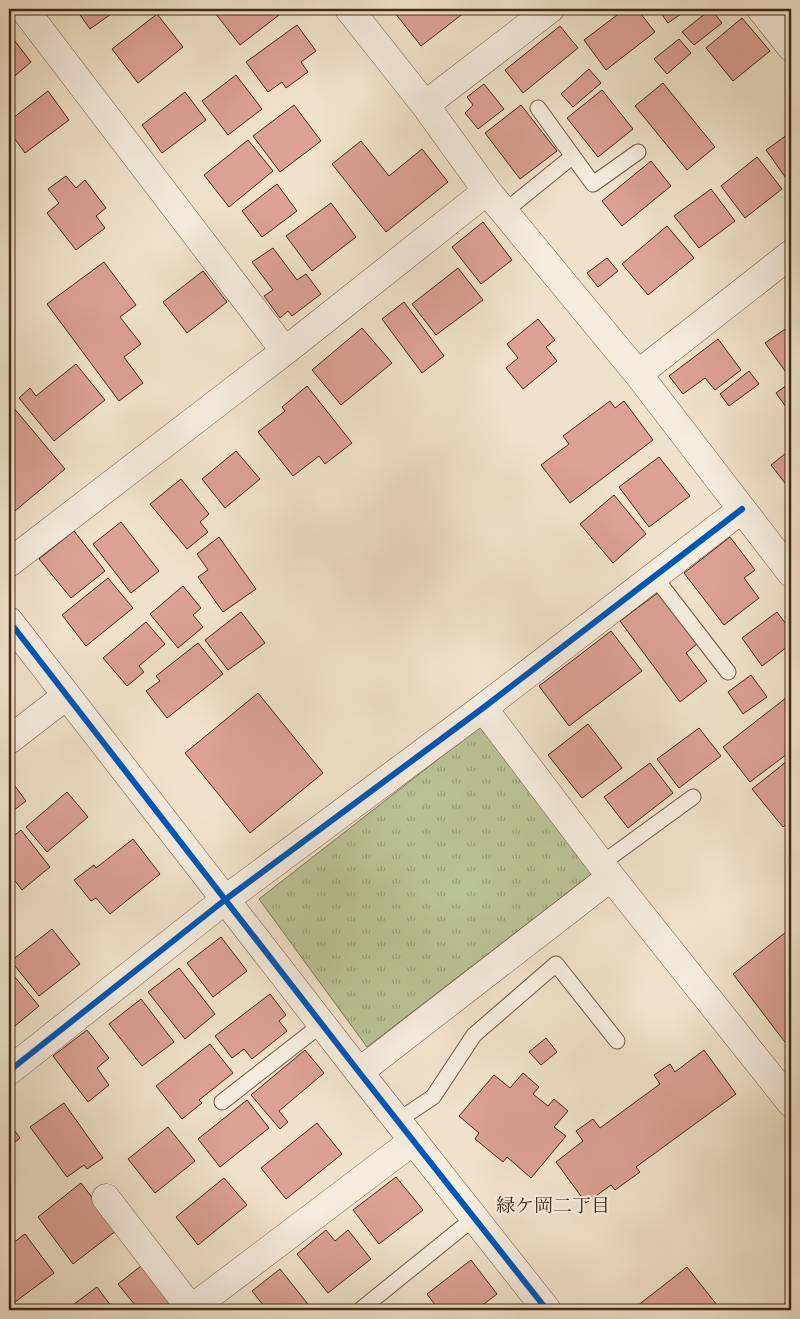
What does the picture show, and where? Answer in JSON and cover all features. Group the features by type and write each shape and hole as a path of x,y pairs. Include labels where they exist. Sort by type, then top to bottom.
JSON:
{"street":[{"path":"24,9 285,351"},
{"path":"349,9 424,105 495,202 638,374 791,573"},
{"path":"424,105 550,9"},
{"path":"761,9 791,48"},
{"path":"9,563 285,351 495,202"},
{"path":"638,374 791,254"},
{"path":"9,1071 226,899 483,708 742,508"},
{"path":"9,621 474,1218 541,1308"},
{"path":"9,740 66,696"},
{"path":"483,708 606,871 791,1103"},
{"path":"359,1072 606,871"},
{"path":"106,1198 190,1310 405,1131"}],"lane":[{"path":"538,108 593,184 638,152"},
{"path":"495,202 573,156"},
{"path":"654,576 728,672"},
{"path":"606,871 693,797"},
{"path":"405,1131 433,1096 474,1035 556,964 617,1041"},
{"path":"222,1102 322,1024"},
{"path":"360,1310 474,1218"}],"green space":[{"path":"482,725 593,873 367,1047 259,899"}],"building":[{"path":"76,9 118,9 90,29"},
{"path":"212,9 275,9 279,15 240,45"},
{"path":"400,9 469,9 421,46 395,13"},
{"path":"625,9 637,9 655,32 606,70 584,40"},
{"path":"658,9 688,9 668,23"},
{"path":"711,9 722,23 694,45 682,32"},
{"path":"157,14 183,47 138,83 112,49"},
{"path":"742,18 770,51 733,81 706,48"},
{"path":"297,25 316,51 301,62 308,72 286,88 282,82 268,92 246,62"},
{"path":"560,26 578,48 523,93 505,70"},
{"path":"11,36 31,62 9,81 9,38"},
{"path":"679,39 691,53 667,74 654,59"},
{"path":"589,69 601,83 573,107 561,94"},
{"path":"236,75 262,109 228,135 202,101"},
{"path":"663,83 715,147 687,170 635,106"},
{"path":"484,84 504,109 478,129 465,113 473,105 467,97"},
{"path":"602,90 633,129 598,157 567,118"},
{"path":"48,91 69,120 25,153 9,131 9,121"},
{"path":"185,92 206,120 162,153 142,125"},
{"path":"294,105 321,141 280,172 253,136"},
{"path":"521,105 557,151 520,179 485,133"},
{"path":"791,132 791,185 766,150"},
{"path":"248,140 273,171 229,207 204,175"},
{"path":"361,141 389,176 422,149 448,182 386,232 332,164"},
{"path":"757,157 782,189 745,218 721,186"},
{"path":"651,161 671,186 622,226 602,201"},
{"path":"66,176 76,188 85,180 106,208 96,216 105,228 76,250 47,213 59,203 48,189"},
{"path":"277,184 297,211 262,237 242,211"},
{"path":"711,189 735,221 699,248 674,216"},
{"path":"331,203 356,237 312,271 286,236"},
{"path":"483,222 512,260 481,284 452,247"},
{"path":"667,226 694,258 648,295 622,264"},
{"path":"273,248 297,280 306,274 321,294 292,316 288,311 280,318 264,296 273,290 252,262"},
{"path":"607,258 618,271 598,287 587,273"},
{"path":"104,262 136,305 120,317 141,344 124,357 143,383 119,401 47,304"},
{"path":"458,268 483,300 436,335 412,304"},
{"path":"203,271 227,302 187,333 163,302"},
{"path":"404,302 444,356 422,373 382,319"},
{"path":"538,319 555,340 546,347 557,361 523,389 506,368 518,358 507,344"},
{"path":"791,325 791,367 785,371 765,343"},
{"path":"362,328 392,363 341,405 312,370"},
{"path":"718,339 741,370 715,390 705,378 683,394 669,376"},
{"path":"76,364 105,400 54,441 19,398 30,388 36,396"},
{"path":"749,371 759,384 729,406 720,394"},
{"path":"791,382 791,414 776,393"},
{"path":"307,386 352,443 325,464 319,456 293,476 258,432 285,411 282,407"},
{"path":"610,401 615,408 624,401 653,440 570,503 541,465 569,444 563,436"},
{"path":"13,407 65,469 9,516 9,410"},
{"path":"791,449 791,491 771,465"},
{"path":"236,451 260,479 225,508 202,479"},
{"path":"659,457 690,496 649,527 619,487"},
{"path":"181,479 209,514 200,522 208,532 187,549 150,504"},
{"path":"614,495 646,534 613,563 580,524"},
{"path":"121,522 159,571 131,593 93,544"},
{"path":"74,531 105,571 71,598 39,559"},
{"path":"219,537 256,589 223,612 198,577 208,570 197,554"},
{"path":"730,537 755,570 744,578 759,598 724,625 684,573"},
{"path":"108,578 133,608 86,646 62,615"},
{"path":"183,586 201,608 193,615 203,627 178,648 150,614"},
{"path":"659,592 697,644 686,653 707,681 680,702 620,621"},
{"path":"241,612 265,643 228,670 205,640"},
{"path":"777,612 791,631 791,644 762,666 742,638"},
{"path":"146,622 165,644 139,666 144,672 127,686 103,658"},
{"path":"611,631 642,671 569,726 539,686"},
{"path":"198,643 223,674 167,718 146,691 160,681 156,676"},
{"path":"751,675 767,697 743,714 728,692"},
{"path":"258,693 323,773 250,833 185,753"},
{"path":"791,694 791,751 750,782 723,747"},
{"path":"588,724 622,768 582,798 548,755"},
{"path":"699,728 721,756 679,788 657,759"},
{"path":"791,758 791,820 783,827 752,789"},
{"path":"650,763 673,793 628,828 604,797"},
{"path":"9,778 26,801 9,814"},
{"path":"67,792 88,817 47,852 26,827"},
{"path":"21,830 50,867 22,890 9,873 9,840"},
{"path":"133,839 160,874 110,914 96,898 91,901 74,880 94,865 96,868"},
{"path":"791,928 791,1050 733,974"},
{"path":"52,929 80,964 39,996 11,961"},
{"path":"221,937 247,971 213,997 187,963"},
{"path":"179,968 215,1014 185,1039 148,992"},
{"path":"9,970 39,1006 9,1031"},
{"path":"270,994 286,1015 279,1021 287,1031 252,1059 244,1049 232,1058 215,1036"},
{"path":"141,999 174,1042 142,1066 109,1024"},
{"path":"87,1030 109,1058 97,1068 109,1085 88,1102 53,1056"},
{"path":"546,1038 557,1052 541,1065 529,1052"},
{"path":"210,1044 233,1073 199,1100 202,1103 182,1119 156,1086"},
{"path":"305,1050 324,1073 279,1111 288,1122 280,1129 251,1095"},
{"path":"704,1050 736,1094 636,1167 640,1172 615,1190 611,1185 586,1203 556,1162 583,1141 576,1131 593,1119 600,1128 660,1084 654,1075 670,1064 675,1072"},
{"path":"523,1073 539,1087 533,1094 548,1106 554,1099 568,1111 554,1127 566,1136 531,1178 507,1157 503,1162 475,1139 479,1133 459,1116 494,1075 510,1088"},
{"path":"247,1100 269,1128 220,1167 198,1139"},
{"path":"64,1103 103,1158 87,1169 84,1165 67,1177 30,1127"},
{"path":"9,1123 20,1138 9,1147"},
{"path":"317,1123 342,1154 286,1199 261,1168"},
{"path":"168,1127 195,1161 155,1193 128,1159"},
{"path":"396,1177 423,1210 379,1244 353,1210"},
{"path":"224,1178 247,1205 198,1245 176,1217"},
{"path":"81,1183 117,1230 73,1264 38,1217"},
{"path":"326,1230 335,1241 348,1230 371,1259 328,1293 297,1254"},
{"path":"25,1234 54,1273 15,1302 9,1293 9,1246"},
{"path":"471,1260 497,1294 476,1310 439,1310 427,1294"},
{"path":"141,1266 170,1302 159,1310 139,1310 118,1284"},
{"path":"687,1267 721,1310 632,1310"},
{"path":"280,1269 311,1308 308,1310 267,1310 252,1291"},
{"path":"97,1287 114,1310 66,1310"},
{"path":"245,1304 250,1310 236,1310"}],"cycle path":[{"path":"9,1071 226,899 483,708 742,509"},
{"path":"9,621 359,1072 547,1310"}],"district":[{"name":"緑ケ岡二丁目","path":"553,1205"}]}
